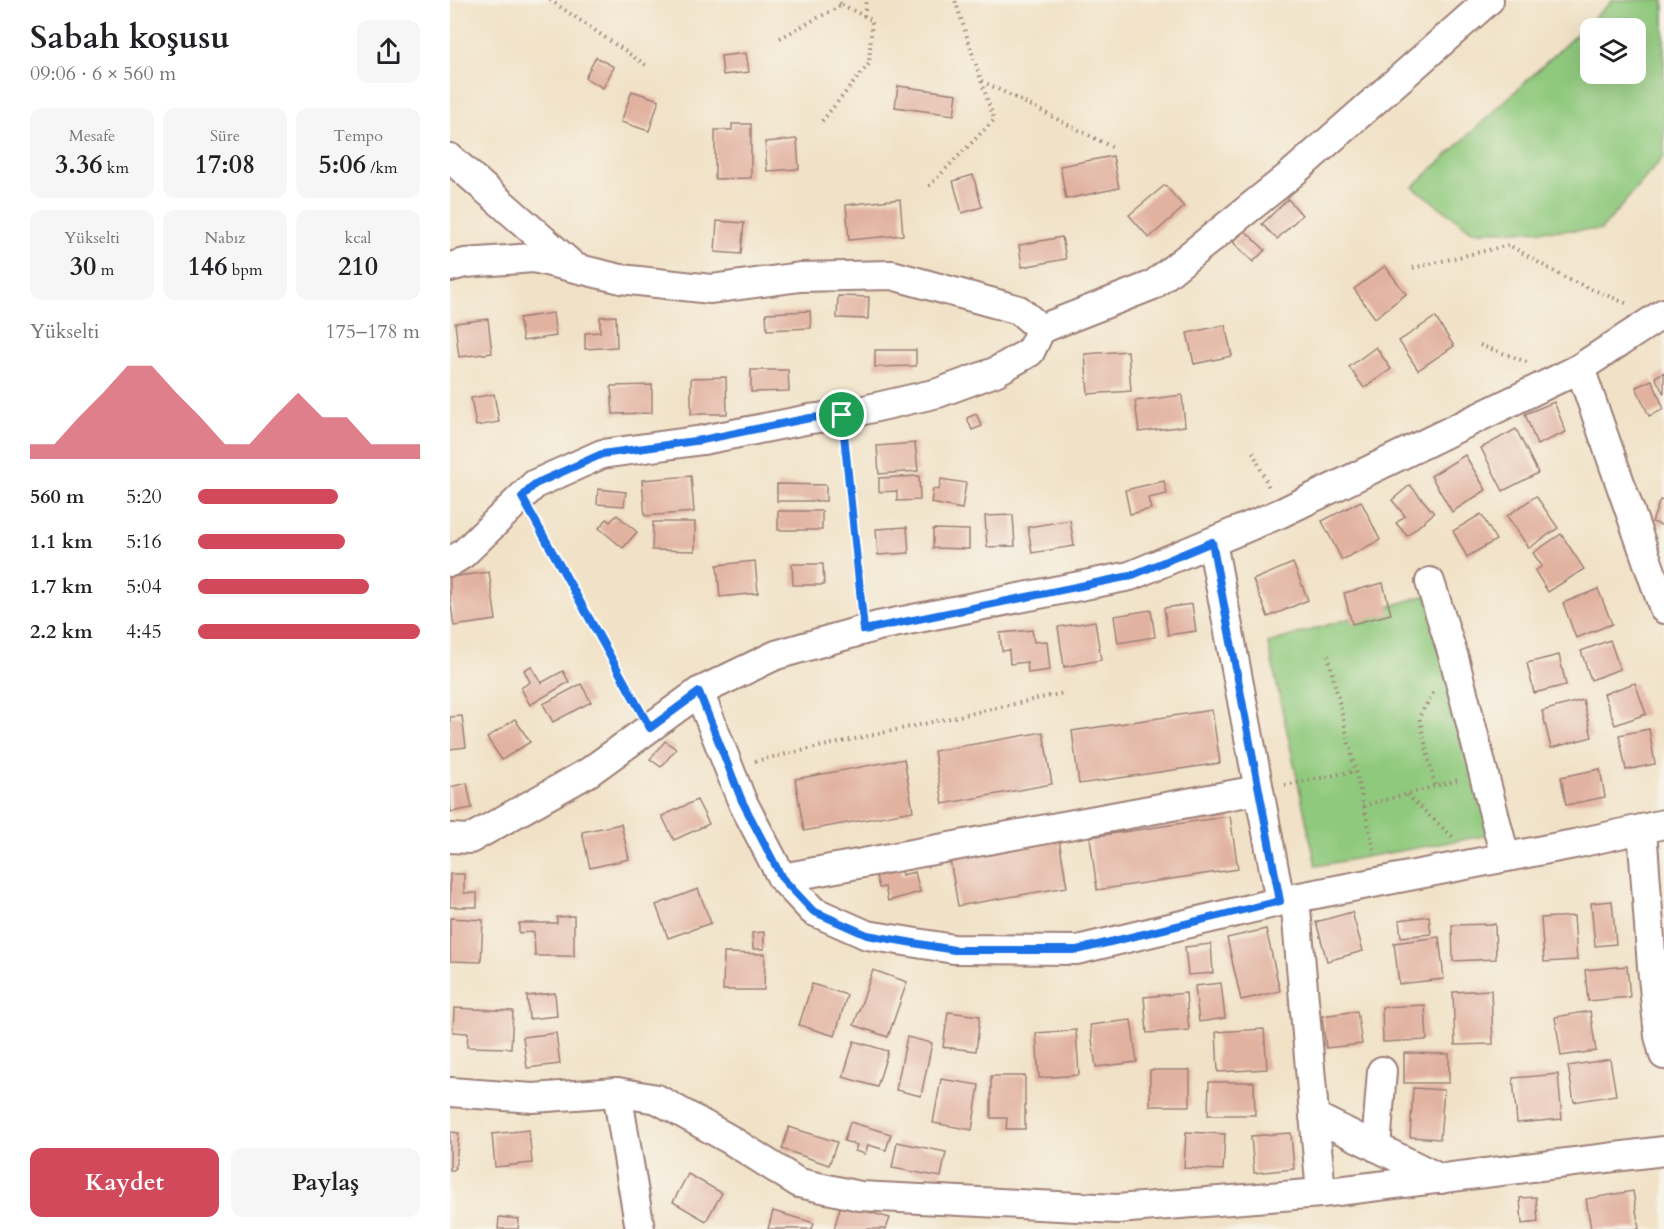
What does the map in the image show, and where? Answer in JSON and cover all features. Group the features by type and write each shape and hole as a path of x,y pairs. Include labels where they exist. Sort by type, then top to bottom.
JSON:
{"street":[{"path":"450,562 463,554 535,484 602,454 702,440 810,418 842,415 938,393 995,372 1030,351 1041,329 1153,285 1288,177 1489,0"},
{"path":"450,158 576,268"},
{"path":"450,267 465,263 533,258 621,279 711,289 800,277 892,275 1019,310 1041,329"},
{"path":"450,838 470,839 589,772 699,692 776,655 864,630 1130,576 1281,513 1572,372 1662,315"},
{"path":"1572,372 1662,595"},
{"path":"1212,542 1258,790 1287,899 1314,1116 1321,1193"},
{"path":"1430,582 1454,658 1485,772 1492,860"},
{"path":"699,692 742,801 782,878 813,911 867,935 954,950 1077,950 1287,899 1492,860 1653,826 1652,967 1659,1036 1664,1055"},
{"path":"782,878 1258,790"},
{"path":"1376,1147 1382,1071"},
{"path":"450,1092 533,1098 617,1092 657,1099 729,1139 799,1183 861,1196 1117,1209 1321,1193 1664,1151"},
{"path":"617,1092 640,1229"},
{"path":"1314,1116 1441,1179"},
{"path":"616,1229 634,1196"}],"path":[{"path":"550,0 647,66"},
{"path":"822,121 869,64 872,20 836,0"},
{"path":"864,16 866,0"},
{"path":"929,186 994,120 955,0"},
{"path":"780,38 842,5"},
{"path":"981,81 1114,148"},
{"path":"1413,268 1509,245 1565,278 1662,315"},
{"path":"1480,345 1572,372"},
{"path":"842,415 864,630"},
{"path":"1253,452 1281,513"},
{"path":"522,497 650,728"},
{"path":"1328,655 1381,881"},
{"path":"1434,786 1419,717 1454,658"},
{"path":"728,766 1064,693"},
{"path":"1258,790 1355,771"},
{"path":"1363,806 1485,772"},
{"path":"1406,794 1492,860"}],"green space":[{"path":"1613,0 1664,0 1664,156 1601,230 1472,231 1413,187 1580,31 1580,84 1646,84 1646,18 1594,18"},
{"path":"1427,595 1495,834 1316,866 1268,643"}],"building":[{"path":"746,53 749,72 723,75 721,56"},
{"path":"596,57 614,67 603,88 585,78"},
{"path":"898,86 957,94 954,115 895,107"},
{"path":"632,91 659,100 649,131 621,122"},
{"path":"732,124 751,124 751,178 715,179 715,130 732,130"},
{"path":"797,139 799,169 767,171 765,142"},
{"path":"1113,156 1119,188 1066,199 1060,166"},
{"path":"973,175 982,207 962,213 953,181"},
{"path":"1165,185 1184,207 1149,238 1129,215"},
{"path":"900,199 903,235 849,240 846,205"},
{"path":"1288,199 1302,215 1277,239 1262,224"},
{"path":"717,221 744,223 741,254 715,252"},
{"path":"1245,231 1265,250 1253,262 1233,242"},
{"path":"1062,237 1066,259 1022,267 1019,245"},
{"path":"1385,266 1406,294 1375,318 1354,289"},
{"path":"838,296 869,297 868,319 837,318"},
{"path":"810,311 811,328 767,330 766,313"},
{"path":"553,313 556,336 523,341 519,318"},
{"path":"616,316 617,347 585,349 585,333 600,332 600,317"},
{"path":"1435,317 1454,346 1418,370 1399,341"},
{"path":"488,319 492,353 459,357 455,323"},
{"path":"1225,325 1232,356 1194,364 1187,333"},
{"path":"1376,347 1391,369 1364,388 1349,367"},
{"path":"875,350 916,350 916,366 875,367"},
{"path":"1128,351 1131,391 1088,394 1085,354"},
{"path":"751,370 788,370 789,391 751,392"},
{"path":"1664,372 1664,394 1655,377"},
{"path":"726,377 727,414 691,414 691,378"},
{"path":"1652,380 1664,409 1649,416 1636,387"},
{"path":"652,385 652,413 613,414 611,386"},
{"path":"494,394 499,422 476,426 471,398"},
{"path":"1182,395 1185,426 1139,432 1135,401"},
{"path":"1554,402 1566,432 1537,445 1525,414"},
{"path":"976,414 982,426 972,430 967,418"},
{"path":"1516,429 1538,473 1503,491 1481,448"},
{"path":"915,443 918,471 879,474 877,446"},
{"path":"1465,455 1486,490 1452,512 1431,476"},
{"path":"691,476 694,512 645,516 642,480"},
{"path":"919,476 920,500 897,501 897,491 879,492 879,478"},
{"path":"941,479 966,483 962,509 931,503 933,489 939,490"},
{"path":"1164,481 1167,494 1148,498 1151,509 1130,514 1125,490"},
{"path":"777,484 826,485 826,501 777,501"},
{"path":"1410,485 1434,513 1407,536 1396,523 1405,516 1392,500"},
{"path":"598,489 626,492 624,506 597,504"},
{"path":"1536,496 1558,528 1529,548 1507,516"},
{"path":"1660,500 1664,501 1664,526 1652,522"},
{"path":"1361,501 1380,540 1342,560 1322,521"},
{"path":"778,511 822,511 822,530 778,530"},
{"path":"1481,514 1496,540 1467,557 1453,531"},
{"path":"617,515 637,532 623,548 599,528 607,519 610,522"},
{"path":"1013,515 1015,546 987,547 985,516"},
{"path":"1070,520 1074,546 1032,553 1028,527"},
{"path":"653,522 695,522 695,551 652,550"},
{"path":"907,527 909,553 878,555 876,529"},
{"path":"933,529 969,530 969,549 933,548"},
{"path":"1561,534 1584,569 1548,592 1535,571 1542,566 1533,553"},
{"path":"755,561 758,593 720,597 717,565"},
{"path":"1293,563 1308,600 1268,617 1253,580"},
{"path":"792,564 823,564 824,585 793,585"},
{"path":"489,572 496,620 454,626 450,577"},
{"path":"1383,583 1391,614 1352,624 1344,593"},
{"path":"1598,589 1612,624 1576,638 1563,603"},
{"path":"1192,604 1196,631 1168,635 1164,608"},
{"path":"1151,610 1155,637 1118,643 1114,616"},
{"path":"1095,621 1101,660 1064,667 1058,627"},
{"path":"1032,630 1034,642 1047,641 1050,670 1028,673 1027,662 1010,664 1009,650 1002,651 1000,633"},
{"path":"1610,640 1620,669 1591,680 1581,651"},
{"path":"1559,655 1566,685 1534,693 1527,663"},
{"path":"531,666 541,683 563,671 569,682 530,705 521,688 530,682 524,670"},
{"path":"1635,683 1646,714 1615,725 1604,694"},
{"path":"581,684 591,702 553,722 543,704"},
{"path":"1583,700 1592,737 1551,748 1542,711"},
{"path":"1212,710 1220,763 1079,784 1072,731"},
{"path":"462,716 466,747 450,749 450,717"},
{"path":"515,719 530,742 502,760 487,738"},
{"path":"1649,729 1655,764 1626,770 1619,735"},
{"path":"1043,732 1052,784 943,804 934,751"},
{"path":"665,741 676,749 661,767 650,759"},
{"path":"904,759 913,811 804,831 795,779"},
{"path":"1600,769 1605,797 1566,805 1561,777"},
{"path":"467,783 472,808 451,812 450,787"},
{"path":"697,800 709,824 674,840 662,816"},
{"path":"1230,816 1238,869 1097,890 1090,837"},
{"path":"621,824 629,859 590,868 582,832"},
{"path":"1058,834 1067,887 958,906 949,854"},
{"path":"899,861 902,875 915,872 920,892 888,901 885,887 879,888 874,868"},
{"path":"450,874 464,874 464,893 477,893 477,907 450,907"},
{"path":"698,889 711,923 668,938 656,905"},
{"path":"1612,901 1616,944 1595,946 1591,903"},
{"path":"1352,912 1363,951 1327,961 1316,922"},
{"path":"574,916 574,956 535,956 534,932 519,933 519,923 557,923 557,917"},
{"path":"1429,916 1431,934 1401,937 1399,920"},
{"path":"1574,916 1577,960 1544,962 1541,918"},
{"path":"450,918 483,920 481,962 450,961"},
{"path":"1495,924 1496,959 1453,961 1452,925"},
{"path":"1266,929 1280,991 1241,1000 1227,938"},
{"path":"764,932 764,949 753,949 752,933"},
{"path":"1439,937 1444,979 1399,984 1394,943"},
{"path":"1211,944 1213,973 1188,975 1185,947"},
{"path":"724,953 765,954 764,990 723,990"},
{"path":"1627,966 1630,997 1588,1001 1585,970"},
{"path":"873,970 907,982 888,1037 854,1025"},
{"path":"1221,983 1225,1018 1199,1022 1195,986"},
{"path":"812,984 847,995 835,1036 799,1025"},
{"path":"1491,990 1493,1044 1455,1045 1453,992"},
{"path":"555,993 557,1016 529,1019 527,996"},
{"path":"1186,993 1189,1030 1147,1033 1144,997"},
{"path":"1425,1005 1427,1040 1383,1042 1382,1007"},
{"path":"454,1008 513,1011 511,1048 467,1047 468,1033 453,1032"},
{"path":"1357,1011 1362,1044 1326,1048 1322,1016"},
{"path":"1590,1011 1596,1051 1561,1056 1555,1017"},
{"path":"948,1012 980,1016 976,1051 943,1047"},
{"path":"1131,1020 1137,1062 1096,1067 1090,1025"},
{"path":"1264,1029 1267,1069 1218,1072 1216,1032"},
{"path":"1076,1030 1079,1075 1039,1078 1036,1033"},
{"path":"556,1033 560,1064 527,1068 523,1037"},
{"path":"907,1037 932,1043 921,1096 896,1090"},
{"path":"854,1041 888,1051 877,1087 843,1077"},
{"path":"1404,1053 1449,1054 1449,1083 1404,1083"},
{"path":"1610,1059 1616,1095 1574,1102 1568,1066"},
{"path":"1150,1070 1190,1070 1190,1106 1150,1106"},
{"path":"1558,1074 1562,1119 1517,1123 1513,1078"},
{"path":"991,1076 1025,1076 1025,1129 1006,1129 1007,1118 991,1118"},
{"path":"941,1079 979,1085 972,1130 933,1123"},
{"path":"1209,1082 1254,1082 1255,1115 1208,1115"},
{"path":"1413,1088 1444,1090 1440,1139 1410,1137"},
{"path":"850,1122 891,1134 886,1150 868,1145 865,1154 855,1151 857,1145 844,1141"},
{"path":"789,1127 837,1142 829,1165 782,1149"},
{"path":"529,1130 532,1163 495,1167 492,1134"},
{"path":"450,1132 459,1133 455,1170 450,1170"},
{"path":"1186,1132 1225,1134 1223,1170 1184,1168"},
{"path":"1291,1133 1294,1169 1254,1173 1251,1136"},
{"path":"897,1142 946,1152 941,1177 892,1168"},
{"path":"688,1174 722,1193 706,1221 673,1202"},
{"path":"1633,1191 1639,1229 1591,1229 1586,1199"},
{"path":"1536,1197 1538,1222 1522,1224 1520,1198"},
{"path":"841,1204 890,1218 886,1229 834,1229"},
{"path":"773,1211 814,1223 812,1229 768,1229"},
{"path":"499,1217 519,1219 518,1229 498,1229"}],"route":[{"path":"842,415 864,630 1130,576 1212,542 1280,901 1077,950 954,950 867,935 813,911 782,878 742,801 699,692 650,728 522,497 535,484 602,454 702,440 810,418 842,415"}]}
